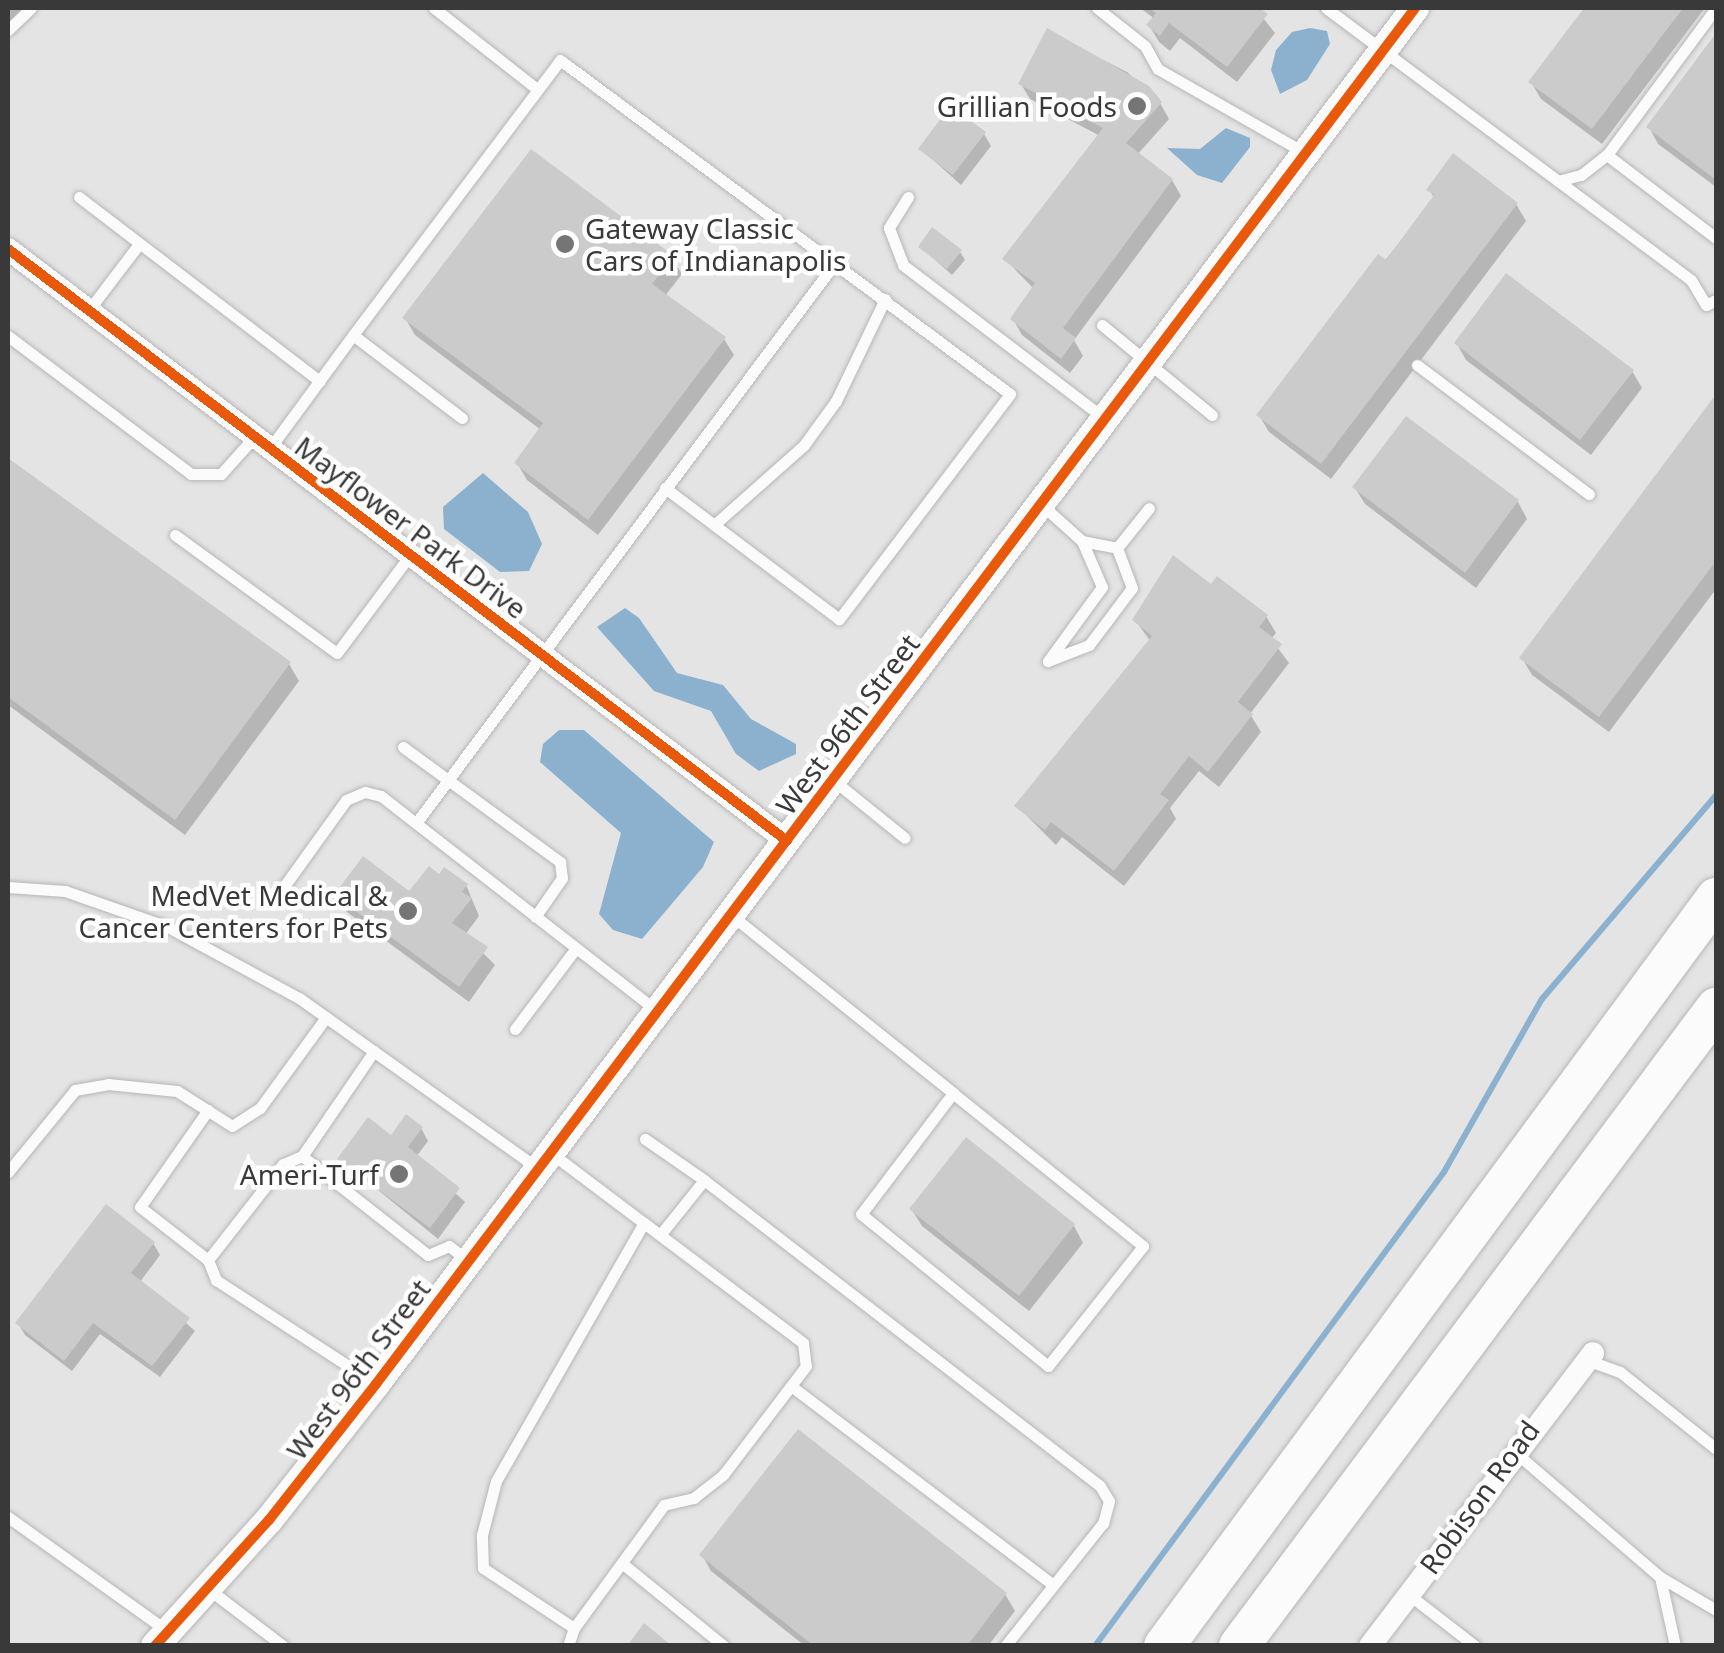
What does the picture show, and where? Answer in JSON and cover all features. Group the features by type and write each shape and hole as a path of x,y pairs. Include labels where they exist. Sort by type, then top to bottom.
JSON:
{"highway":[{"path":"1164,1646 1716,898"},
{"path":"1239,1646 1716,1008"}],"street":[{"name":"West 96th Street","path":"161,1638 269,1520 376,1384 1414,8"},
{"name":"Mayflower Park Drive","path":"8,248 787,840"},
{"name":"Robison Road","path":"1370,1646 1514,1451 1590,1356"}],"lane":[{"path":"8,30 32,8"},
{"path":"434,8 538,89"},
{"path":"1097,8 1145,46 1158,69 1305,153"},
{"path":"1326,8 1692,280 1706,305 1716,300"},
{"path":"1558,182 1581,176 1607,155 1716,8"},
{"path":"8,336 191,474 222,474 262,442 320,381 560,60 1010,394 839,619 665,488"},
{"path":"1607,155 1716,238"},
{"path":"78,197 320,381"},
{"path":"908,197 889,228 903,265 1106,420"},
{"path":"88,310 139,244"},
{"path":"416,823 835,263"},
{"path":"714,524 804,445 836,401 886,300"},
{"path":"1102,325 1212,415"},
{"path":"354,335 462,418"},
{"path":"1417,365 1589,494"},
{"path":"1042,505 1082,541 1102,587 1048,660 1089,644 1132,588 1117,548"},
{"path":"1117,548 1149,508"},
{"path":"175,535 337,652 410,555"},
{"path":"1082,541 1117,548"},
{"path":"404,747 560,862 562,878 535,916"},
{"path":"833,780 905,838"},
{"path":"280,892 353,794 381,796 658,1012"},
{"path":"8,887 65,891 168,927 326,1017 644,1224 803,1343 806,1366 723,1475 694,1498 664,1505 574,1628 568,1646"},
{"path":"731,915 953,1093 1143,1246 1048,1366 861,1214 953,1093"},
{"path":"515,1029 576,948"},
{"path":"8,1172 75,1090 108,1084 177,1091 232,1126 260,1108 326,1017"},
{"path":"208,1260 283,1164 302,1156 374,1051"},
{"path":"208,1110 140,1207 208,1260 216,1280 376,1384"},
{"path":"645,1139 704,1180 1100,1486 1109,1501 1103,1523 1005,1646"},
{"path":"302,1156 428,1254 449,1246 468,1261"},
{"path":"660,1236 704,1180"},
{"path":"574,1628 483,1568 482,1535 496,1481 644,1224"},
{"path":"1590,1356 1620,1372 1716,1449"},
{"path":"791,1386 1053,1585"},
{"path":"1514,1451 1660,1577 1716,1610"},
{"path":"8,1517 161,1638"},
{"path":"623,1564 724,1646"},
{"path":"1660,1577 1675,1646"},
{"path":"206,1588 284,1646"},
{"path":"1408,1594 1476,1646"}],"water":[{"path":"1310,28 1327,31 1330,44 1307,80 1280,94 1271,70 1276,50 1292,32"},
{"path":"1226,128 1250,138 1250,147 1222,183 1197,175 1167,148 1200,149"},
{"path":"483,473 528,512 542,544 529,571 500,572 444,529 443,507"},
{"path":"625,608 639,618 677,673 723,685 751,719 796,744 796,754 759,771 736,754 711,711 654,691 597,627"},
{"path":"559,730 584,730 714,842 703,867 642,939 613,930 599,914 621,833 540,762 543,744"}],"building":[{"path":"1149,8 1259,8 1268,14 1227,67 1169,23 1160,36 1146,25 1156,13"},
{"path":"1584,8 1683,8 1592,129 1528,82"},
{"path":"1047,28 1149,86 1162,102 1126,143 1173,179 1063,328 1076,338 1061,359 1010,319 1035,283 1002,259 1103,128 1018,84"},
{"path":"1716,33 1716,180 1646,127"},
{"path":"950,106 986,132 953,175 918,149"},
{"path":"531,149 674,256 652,284 726,337 588,520 514,463 543,423 402,318"},
{"path":"1453,153 1518,203 1321,464 1256,415 1378,254 1386,260 1434,195 1426,190"},
{"path":"932,227 962,250 947,269 918,247"},
{"path":"1506,273 1634,370 1580,440 1454,343"},
{"path":"1716,394 1716,561 1599,717 1519,658"},
{"path":"1406,416 1519,500 1465,573 1352,487"},
{"path":"8,458 291,662 175,820 8,697"},
{"path":"1173,555 1211,584 1217,576 1268,615 1259,627 1282,644 1238,702 1253,714 1208,772 1189,756 1160,794 1169,800 1114,871 1051,822 1045,830 1014,806 1152,636 1132,620"},
{"name":"MedVet Medical & Cancer Centers for Pets","path":"363,856 409,891 429,866 439,874 444,867 468,884 462,892 472,898 452,923 488,947 459,987 334,895"},
{"name":"Ameri-Turf","path":"406,1114 423,1127 408,1147 460,1188 430,1228 337,1159 368,1117 391,1135"},
{"path":"966,1137 1075,1224 1019,1296 909,1209"},
{"path":"106,1204 155,1242 131,1273 190,1318 152,1366 93,1323 64,1361 15,1323"},
{"path":"798,1429 1007,1593 967,1646 814,1646 699,1555"},
{"path":"644,1623 672,1646 627,1646"}],"waterway":[{"path":"1095,1646 1444,1172 1542,999 1716,795"}],"cycle path":[{"path":"155,1646 269,1520 376,1384 1415,8"},
{"path":"8,249 787,841"}],"place":[{"name":"Grillian Foods","path":"1137,106"},
{"name":"Gateway Classic Cars of Indianapolis","path":"565,244"},
{"name":"MedVet Medical & Cancer Centers for Pets","path":"408,911"},
{"name":"Ameri-Turf","path":"399,1174"}]}
